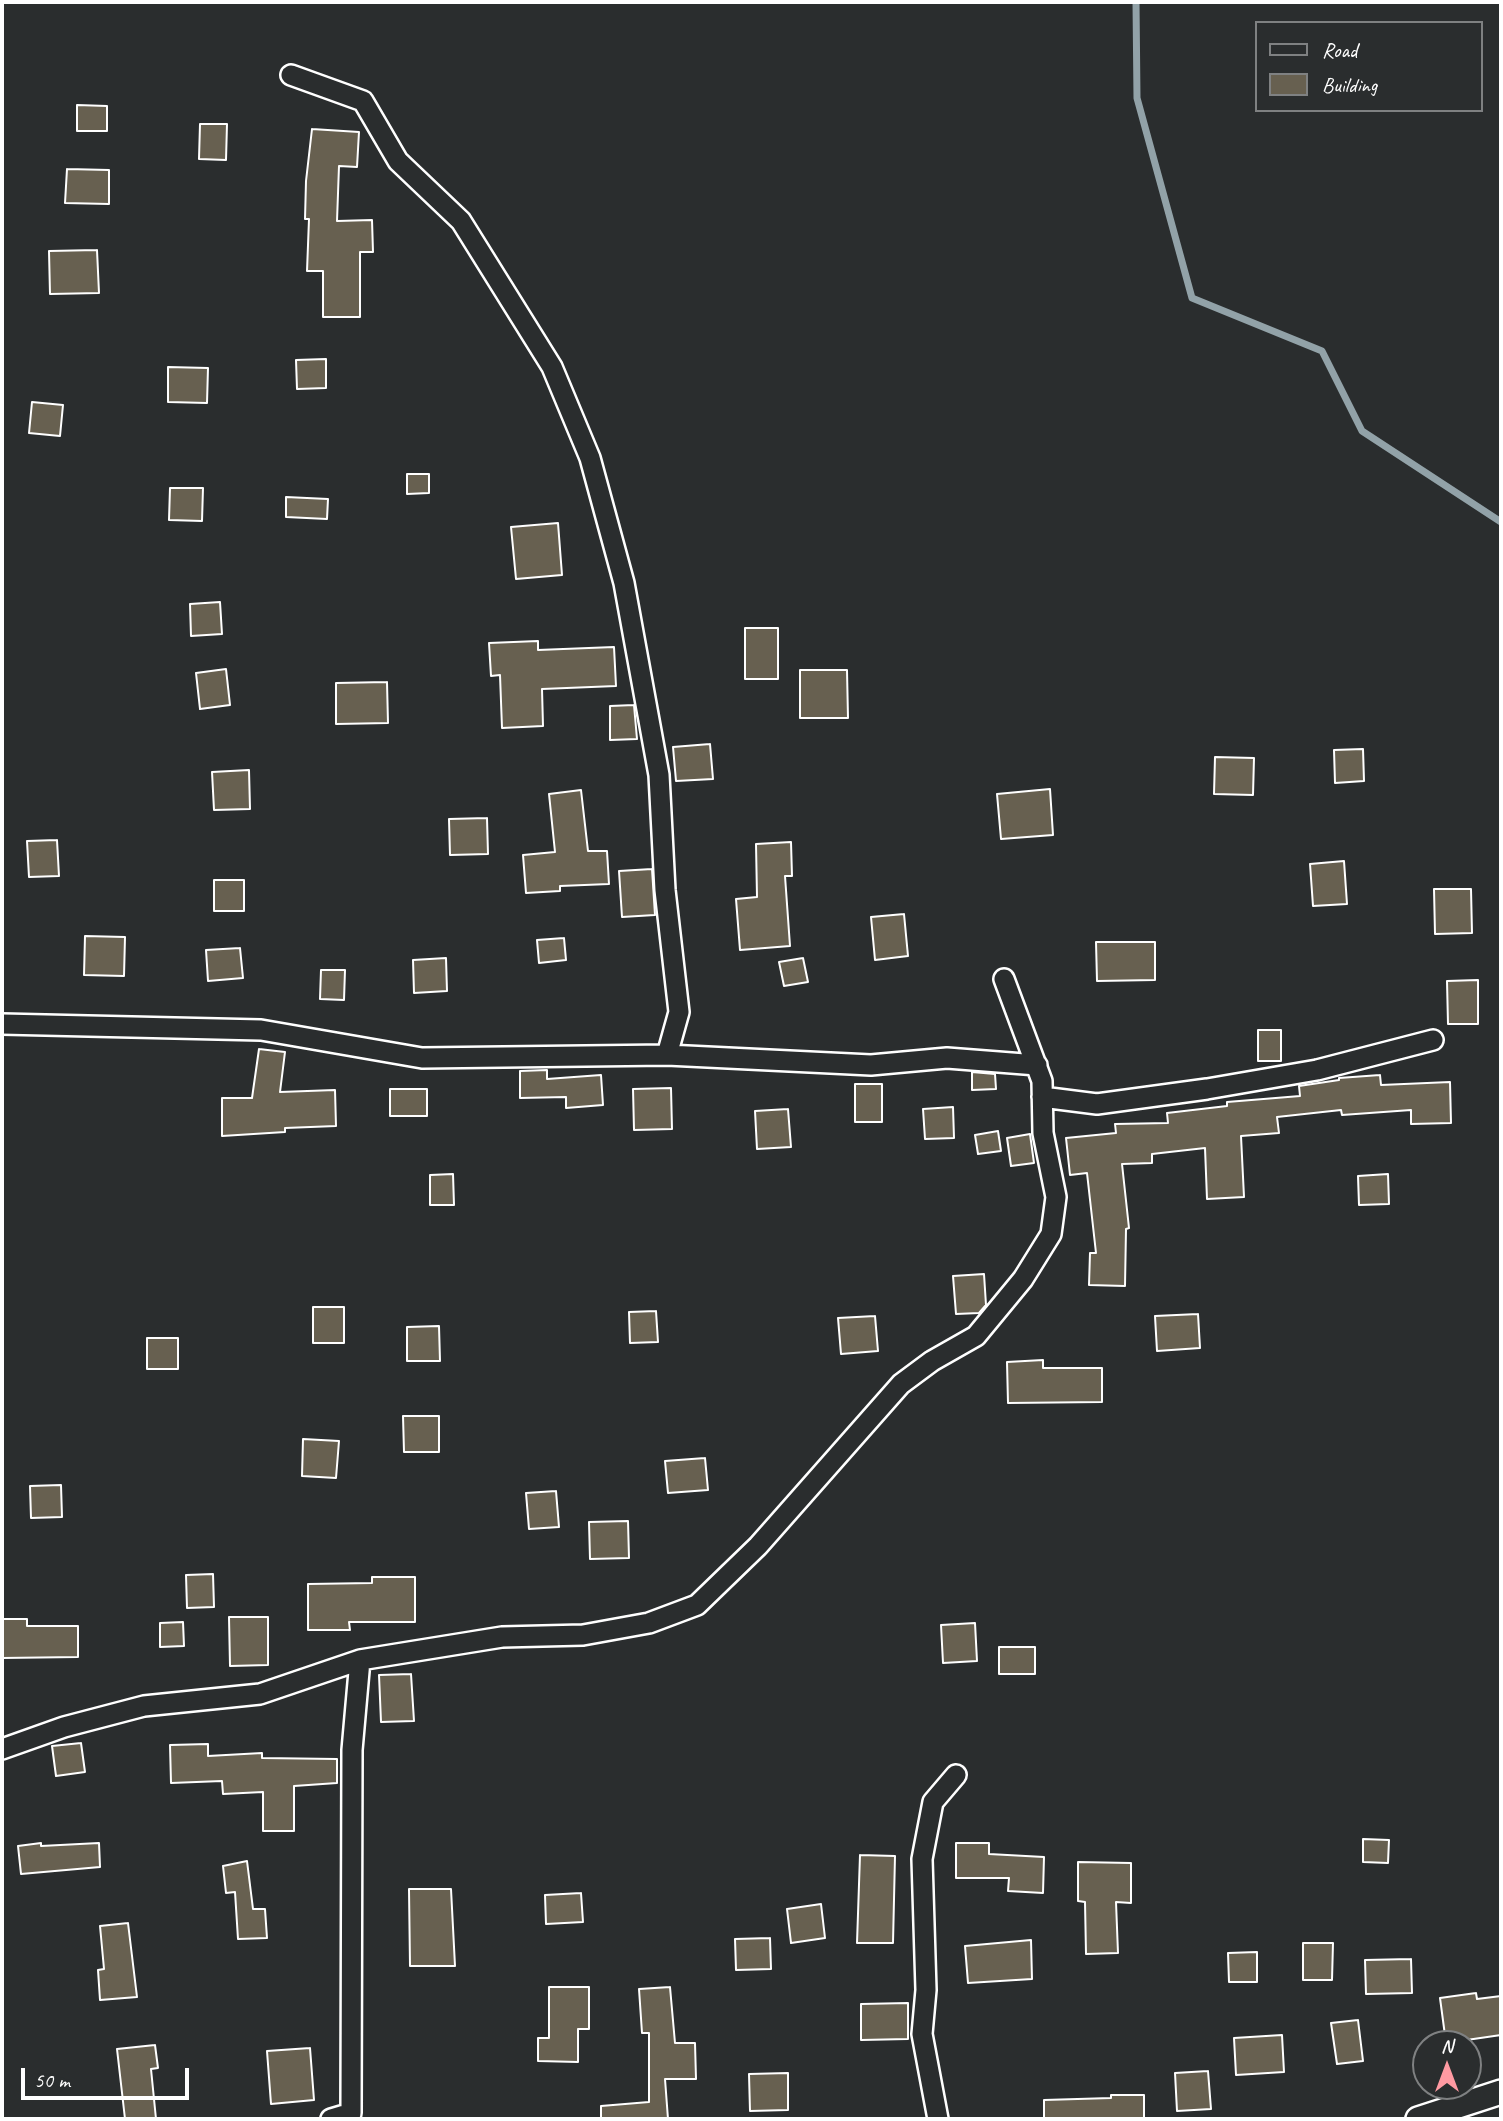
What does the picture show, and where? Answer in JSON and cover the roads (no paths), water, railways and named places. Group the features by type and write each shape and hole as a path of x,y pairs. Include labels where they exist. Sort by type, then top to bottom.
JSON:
{"street":[{"path":"291,75 363,101 398,161 461,221 552,366 590,458 624,583 659,775 665,890 679,1012 667,1055"},
{"path":"2,1749 64,1727 144,1706 260,1694 360,1660 502,1637 583,1635 649,1623 697,1605 758,1546 901,1384 976,1336 1023,1279 1051,1234 1056,1197 1043,1133 1042,1097 1037,1065 1004,979"},
{"path":"2,1024 261,1030 422,1058 667,1055 871,1065 947,1058 1037,1065"},
{"path":"1042,1097 1097,1104 1207,1089 1317,1070 1433,1040"},
{"path":"331,2119 351,2113 352,1750 360,1660"},
{"path":"938,2119 922,2034 926,1990 922,1859 933,1802 956,1775"},
{"path":"1418,2119 1501,2092"}],"waterway":[{"path":"1136,2 1137,98 1192,298 1322,351 1362,431 1501,522"}]}
